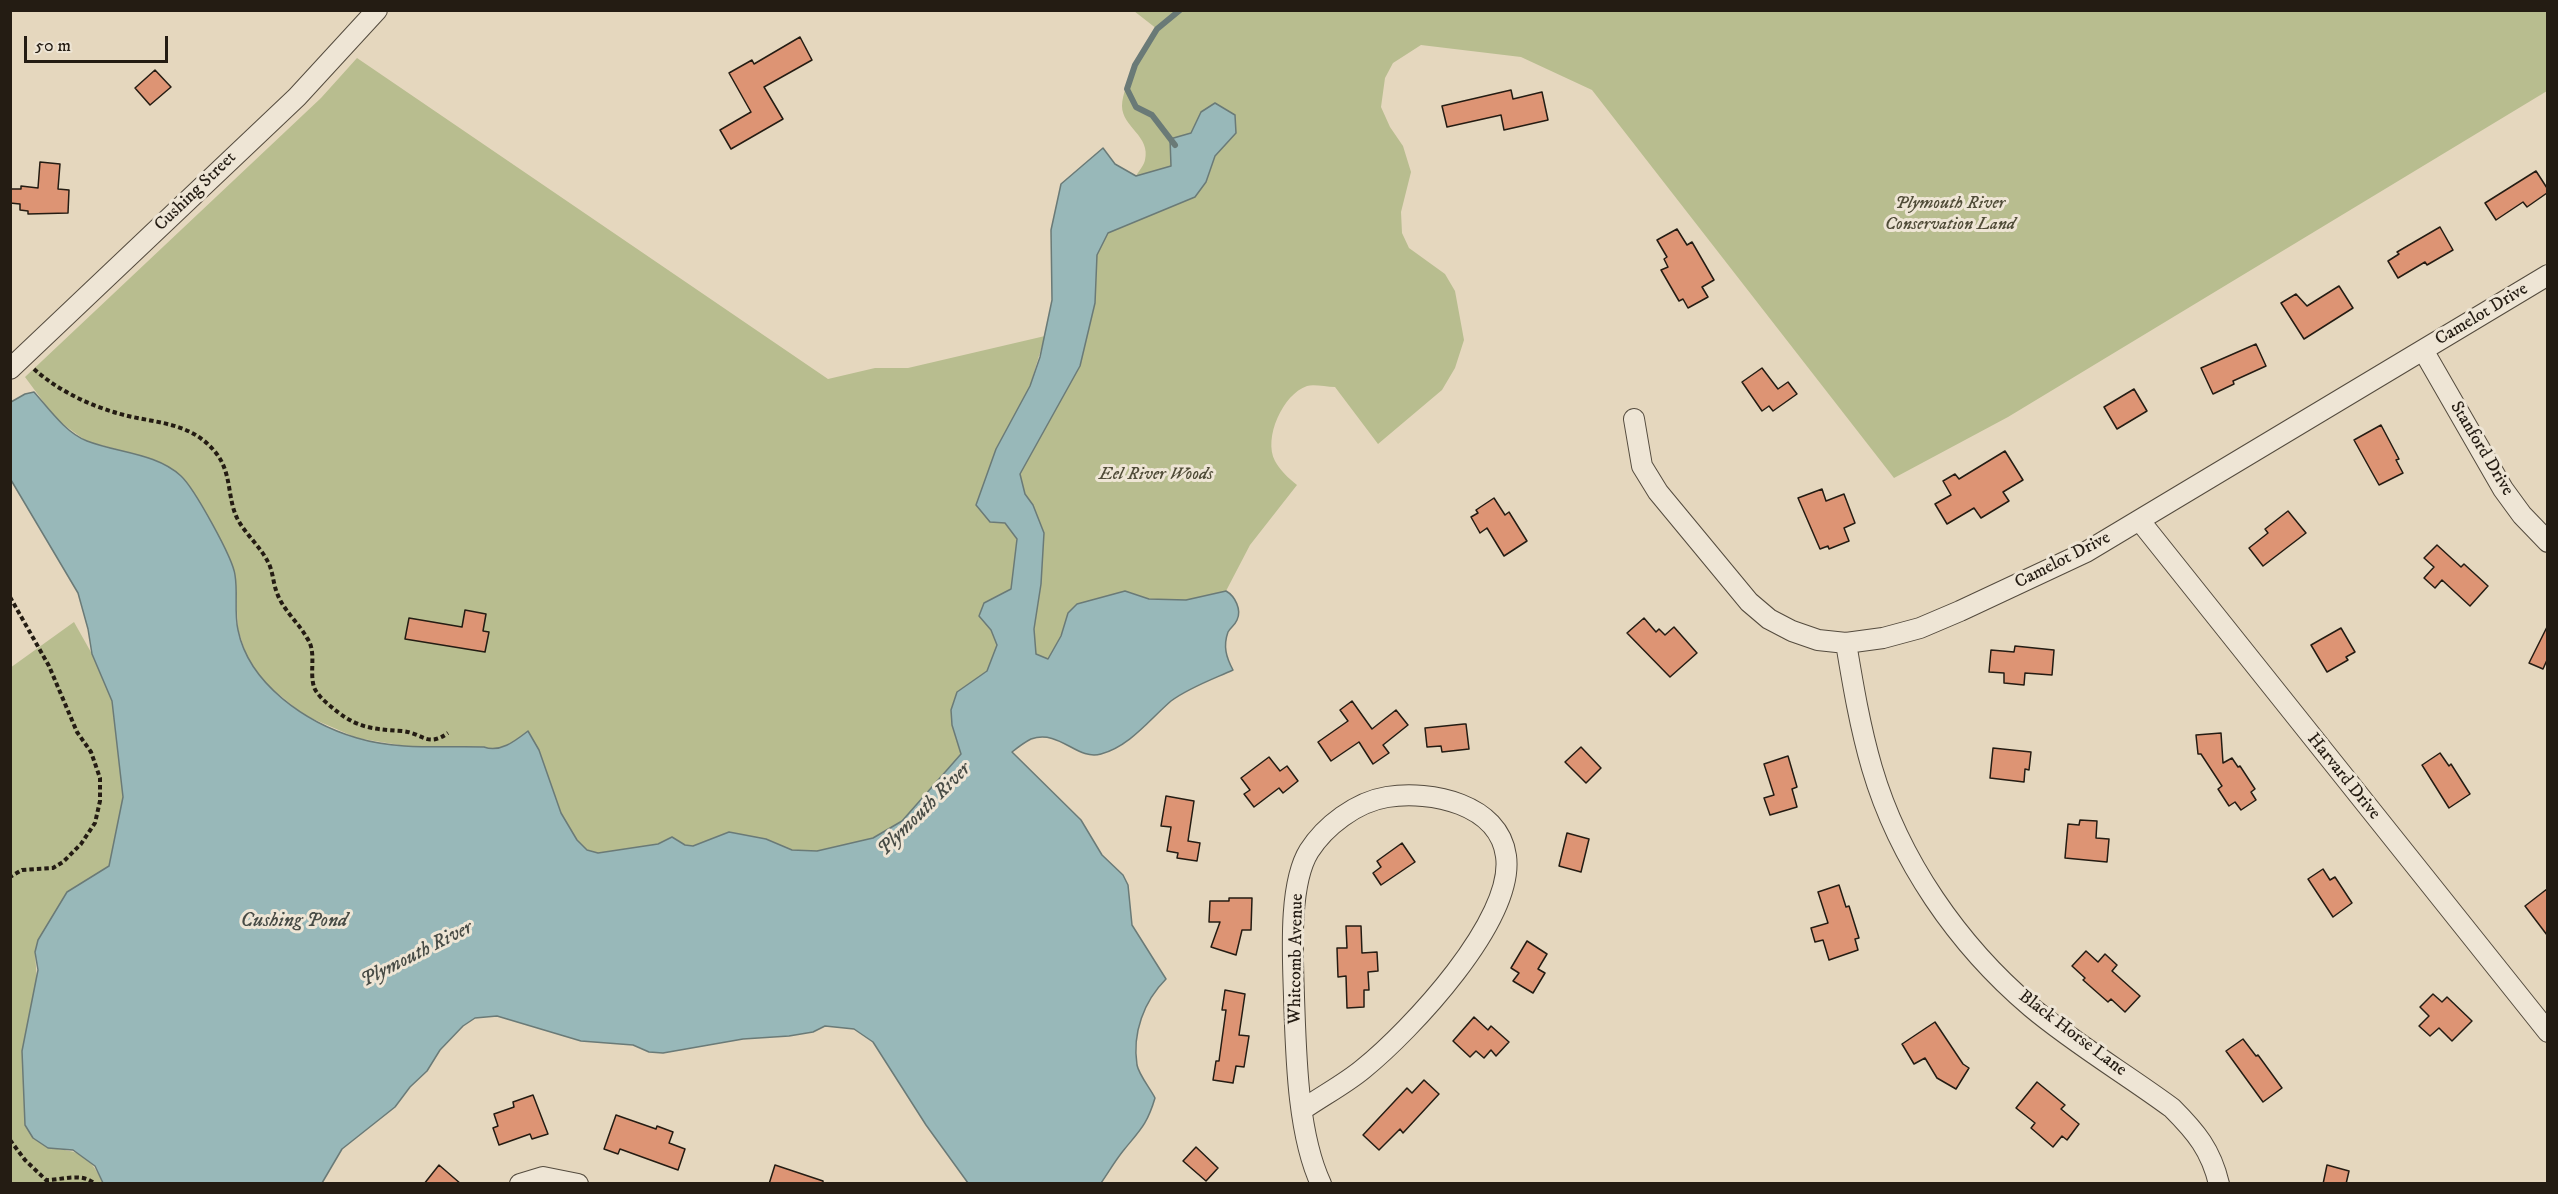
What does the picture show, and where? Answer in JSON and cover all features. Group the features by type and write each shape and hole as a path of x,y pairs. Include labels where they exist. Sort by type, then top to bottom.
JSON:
{"street":[{"name":"Cushing Street","path":"16,364 297,97 377,10"},
{"name":"Camelot Drive","path":"1634,418 1642,466 1658,492 1749,602 1769,619 1792,631 1818,640 1846,643 1883,638 1920,628 2086,552 2547,275"},
{"name":"Stanford Drive","path":"2423,350 2503,489 2522,516 2547,542"},
{"name":"Harvard Drive","path":"2140,521 2547,1032"},
{"name":"Black Horse Lane","path":"1846,643 1853,686 1872,768 1891,821 1910,860 1936,900 1975,951 2031,1007 2172,1108 2188,1125 2214,1161 2219,1184"},
{"name":"Whitcomb Avenue","path":"1302,1110 1362,1070 1400,1036 1452,979 1488,920 1503,887 1507,871 1506,854 1500,835 1489,820 1472,809 1439,798 1386,797 1363,805 1343,816 1325,831 1308,853 1298,881 1294,925 1296,1059 1302,1110 1321,1184"},
{"path":"520,1184 543,1177 578,1184"}],"path":[{"path":"16,364 72,394 117,413 180,426 216,453 226,470 236,516 270,565 277,594 287,611 309,639 313,655 314,688 324,701 346,720 360,727 404,731 427,741 439,740 448,733"},
{"path":"10,597 49,666 77,732 91,752 100,778 100,801 95,823 81,844 63,862 53,868 22,870 10,877"},
{"path":"10,1140 25,1160 46,1180 60,1180 75,1176 89,1179 95,1184"}],"green space":[{"name":"Plymouth River Conservation Land","path":"1134,11 2547,11 2547,91 2008,417 1894,478 1592,90 1521,57 1421,45 1393,63 1385,78 1381,107 1390,127 1403,146 1411,172 1401,212 1402,233 1409,248 1445,274 1455,291 1464,340 1455,368 1442,390 1378,444 1335,387 1310,385 1298,391 1283,407 1272,441 1275,461 1284,474 1297,485 1250,545 1226,591 1186,600 1149,599 1125,591 1068,613 1061,636 1048,659 1035,654 1034,629 1041,584 1044,533 1033,505 1025,494 1020,474 1080,366 1095,303 1097,255 1108,233 1144,217 1206,182 1215,156 1236,133 1201,112 1172,166 1136,176 1144,162 1146,152 1144,144 1123,113 1123,97 1135,66 1157,29"},
{"path":"357,58 828,379 875,368 908,368 1045,336 1030,386 996,449 1005,523 1017,539 1012,589 984,603 997,645 987,671 957,692 952,725 961,754 902,821 873,838 818,851 792,850 766,839 729,832 693,846 685,845 672,837 658,844 598,853 587,850 577,840 561,813 539,750 528,732 507,745 496,748 405,746 357,738 304,715 265,683 248,661 238,629 235,573 152,459 86,441 56,419 25,377 321,98"},
{"path":"74,622 92,654 112,701 123,797 109,866 67,892 35,952 48,1148 82,1156 93,1166 103,1183 11,1183 10,668"}],"water":[{"name":"Cushing Pond","path":"1215,103 1235,115 1236,133 1215,156 1206,182 1195,197 1108,233 1097,255 1095,303 1080,366 1020,474 1025,494 1033,505 1044,533 1041,584 1034,629 1036,654 1048,659 1061,636 1068,613 1077,604 1125,591 1149,599 1186,600 1226,591 1235,600 1239,612 1236,622 1228,632 1226,642 1227,656 1233,670 1178,696 1139,732 1121,745 1101,754 1092,755 1060,741 1041,737 1031,739 1012,752 1081,820 1102,855 1123,875 1128,885 1132,925 1166,979 1146,1007 1136,1041 1138,1069 1155,1098 1142,1127 1101,1183 968,1183 926,1125 873,1042 854,1029 825,1026 813,1032 789,1036 743,1039 663,1053 649,1052 633,1045 581,1041 497,1016 475,1018 463,1026 440,1050 427,1071 410,1087 395,1107 342,1149 322,1183 103,1183 95,1166 73,1150 48,1148 33,1138 25,1125 22,1051 38,970 35,952 38,940 67,892 109,866 123,797 112,701 92,654 78,593 11,480 11,402 34,392 58,420 79,437 99,445 148,458 171,468 181,476 203,508 233,566 238,630 244,650 254,668 282,699 318,722 372,742 420,747 496,748 507,745 528,731 539,750 561,813 577,840 587,850 598,853 658,844 672,837 685,845 693,846 729,832 766,839 792,850 817,851 873,838 902,821 961,754 952,725 951,710 957,692 987,671 997,645 991,630 979,616 984,603 1011,589 1017,539 1005,523 990,522 976,505 996,449 1030,386 1040,357 1052,300 1051,230 1061,184 1103,148 1115,164 1136,176 1171,166 1170,139 1191,133 1201,112"}],"building":[{"path":"800,37 812,60 764,87 783,119 731,149 720,130 751,112 729,73 752,60 754,64"},
{"path":"155,70 171,87 150,105 135,88"},
{"path":"1511,90 1513,99 1542,92 1548,120 1504,130 1501,115 1447,127 1442,106"},
{"path":"40,162 60,164 58,189 69,190 68,213 28,214 28,211 20,210 20,204 10,203 10,189 21,189 21,186 38,188"},
{"path":"2536,171 2547,188 2547,193 2527,207 2523,202 2496,220 2485,203"},
{"path":"2440,227 2453,250 2427,265 2425,262 2398,278 2388,261 2399,254 2397,252"},
{"path":"1677,229 1687,245 1692,242 1714,280 1702,287 1708,297 1688,308 1683,299 1679,301 1661,270 1668,267 1664,259 1667,257 1657,240"},
{"path":"2339,286 2353,308 2304,339 2281,303 2296,294 2307,306"},
{"path":"2256,344 2266,366 2233,381 2234,384 2213,394 2201,368"},
{"path":"1762,368 1778,389 1788,382 1797,394 1773,411 1769,406 1762,411 1742,382"},
{"path":"2134,389 2147,411 2117,429 2104,407"},
{"path":"2381,425 2399,459 2396,460 2403,473 2379,485 2354,440"},
{"path":"2005,451 2023,480 2003,492 2009,501 1981,518 1974,508 1947,524 1935,504 1951,495 1943,481 1955,474 1959,479"},
{"path":"1822,489 1826,501 1844,494 1855,523 1844,528 1849,541 1829,549 1828,546 1820,549 1798,498"},
{"path":"1494,498 1505,515 1509,512 1527,541 1504,556 1487,528 1480,533 1471,517 1478,513 1476,510"},
{"path":"2288,511 2306,533 2263,566 2249,548 2268,533 2265,529"},
{"path":"2437,545 2461,567 2464,564 2488,586 2470,606 2442,580 2435,588 2424,578 2434,567 2424,558"},
{"path":"465,610 486,614 483,631 489,632 485,652 405,639 409,618 462,627"},
{"path":"1644,618 1656,632 1659,629 1665,635 1674,627 1697,653 1670,677 1627,633"},
{"path":"2547,627 2547,660 2543,669 2529,663"},
{"path":"2341,628 2355,652 2346,657 2348,660 2327,672 2311,645"},
{"path":"2015,646 2054,650 2052,675 2025,673 2024,685 2004,683 2004,673 1989,672 1991,650 2014,652"},
{"path":"1352,701 1372,729 1396,710 1408,725 1383,745 1389,753 1373,764 1359,742 1331,761 1318,742 1348,721 1340,710"},
{"path":"1466,724 1469,749 1442,752 1441,746 1427,747 1425,728"},
{"path":"2221,733 2223,763 2232,758 2255,789 2251,792 2256,800 2241,810 2235,802 2229,806 2218,789 2222,786 2201,754 2198,754 2196,735"},
{"path":"1581,747 1601,768 1586,783 1565,762"},
{"path":"1993,748 2031,752 2029,770 2025,769 2024,782 1990,778"},
{"path":"2440,753 2449,766 2451,764 2470,794 2449,808 2422,765"},
{"path":"1788,756 1797,787 1792,789 1797,807 1770,815 1764,798 1774,795 1764,764"},
{"path":"1269,757 1280,771 1287,766 1298,781 1283,793 1279,788 1254,807 1244,794 1250,790 1241,778"},
{"path":"1166,796 1194,801 1188,841 1200,843 1197,861 1177,858 1178,853 1167,851 1171,827 1161,826"},
{"path":"2080,820 2097,821 2096,838 2109,839 2107,862 2065,858 2068,824 2079,825"},
{"path":"1567,833 1589,839 1581,872 1559,866"},
{"path":"1402,843 1415,862 1381,885 1373,873 1381,867 1377,861"},
{"path":"2323,869 2330,880 2335,877 2352,903 2333,917 2308,879"},
{"path":"1839,885 1846,907 1849,906 1859,938 1855,939 1858,950 1829,960 1823,940 1815,942 1811,928 1828,923 1818,892"},
{"path":"2547,889 2547,935 2525,906"},
{"path":"1229,898 1252,898 1251,930 1242,930 1236,955 1211,947 1220,922 1209,922 1210,901 1229,901"},
{"path":"1346,926 1361,926 1362,953 1377,952 1378,971 1368,972 1369,990 1364,990 1364,1007 1347,1008 1346,976 1338,977 1337,948 1347,948"},
{"path":"1527,941 1547,954 1538,969 1545,973 1533,993 1513,981 1519,973 1511,968"},
{"path":"2086,951 2098,962 2105,954 2117,965 2112,971 2140,996 2125,1012 2111,999 2108,1002 2083,980 2085,978 2072,966"},
{"path":"1225,990 1245,994 1239,1035 1249,1036 1244,1067 1236,1066 1233,1083 1213,1080 1216,1061 1219,1061 1226,1010 1222,1010"},
{"path":"2433,994 2442,1002 2447,997 2472,1021 2452,1041 2439,1028 2430,1036 2419,1026 2429,1016 2420,1007"},
{"path":"1474,1017 1488,1030 1491,1026 1509,1042 1496,1056 1491,1050 1484,1058 1476,1051 1470,1057 1453,1041"},
{"path":"1935,1022 1963,1064 1969,1068 1956,1089 1937,1078 1925,1058 1914,1064 1902,1044"},
{"path":"2243,1039 2282,1088 2263,1102 2226,1051"},
{"path":"1424,1080 1439,1094 1403,1133 1400,1129 1379,1150 1363,1135 1407,1088 1412,1093"},
{"path":"2037,1082 2065,1105 2061,1109 2079,1124 2067,1140 2062,1136 2053,1147 2031,1128 2035,1123 2016,1108"},
{"path":"533,1095 548,1134 532,1139 530,1134 499,1145 493,1128 498,1126 494,1114 514,1107 513,1102"},
{"path":"616,1115 656,1129 657,1126 673,1132 669,1143 685,1149 678,1170 620,1149 618,1154 604,1149"},
{"path":"1196,1147 1218,1168 1206,1181 1183,1161"},
{"path":"439,1165 461,1184 424,1184"},
{"path":"775,1165 823,1181 823,1184 769,1184"},
{"path":"2327,1165 2349,1171 2346,1184 2323,1184"}],"waterway":[{"name":"Plymouth River","path":"1175,145 1152,115 1136,107 1127,89 1135,65 1157,29 1180,10"}],"park label":[{"name":"Eel River Woods","path":"1156,475"}]}
